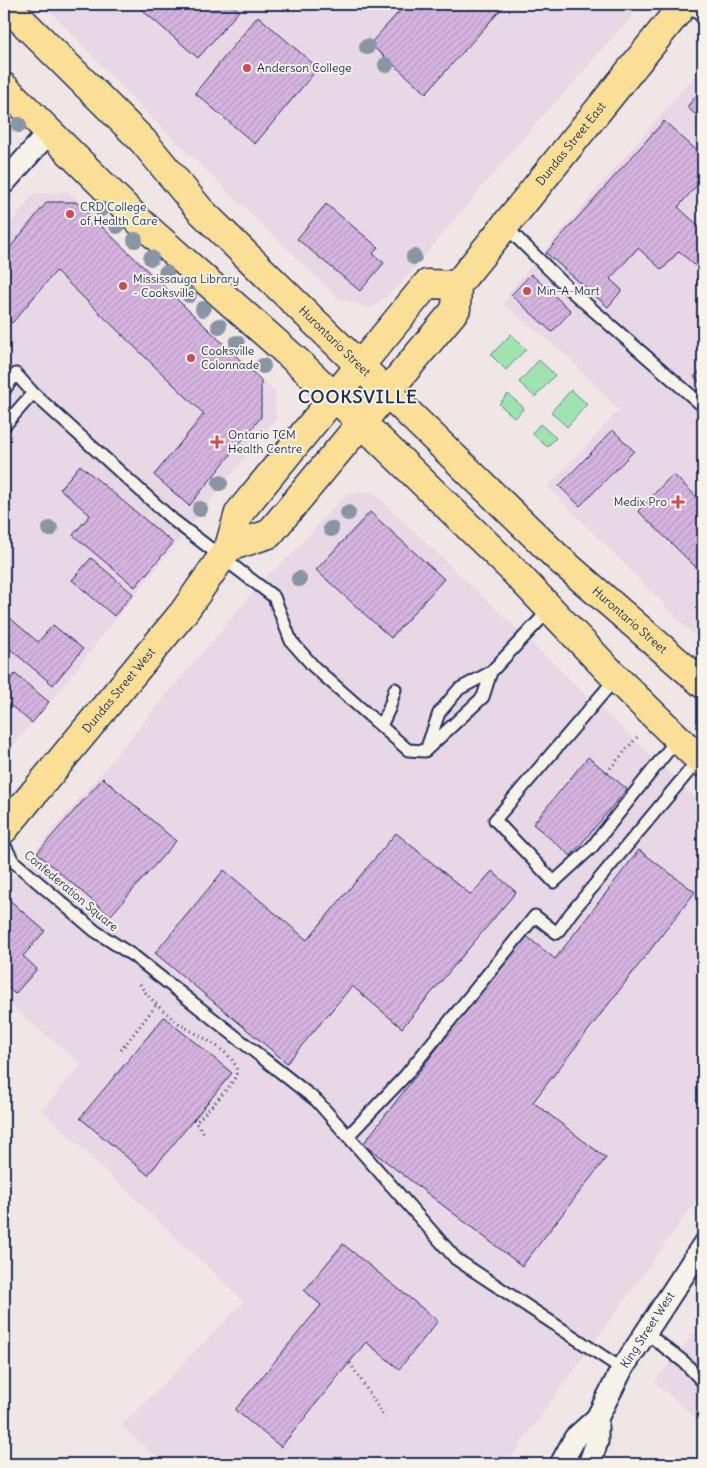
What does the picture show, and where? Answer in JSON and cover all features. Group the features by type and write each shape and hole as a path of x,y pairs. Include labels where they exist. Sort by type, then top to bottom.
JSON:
{"main road":[{"name":"Hurontario Street","path":"4,4 144,141 200,210 359,366 558,558 703,684"},
{"name":"Dundas Street East","path":"457,285 684,4"},
{"path":"4,87 152,233 299,363 362,423 701,761"},
{"path":"224,552 270,534 456,309 457,285 427,284 359,366"},
{"name":"Dundas Street West","path":"4,829 183,613 224,552 239,513 359,366"}],"street":[{"path":"694,4 703,11"},
{"path":"4,183 49,132"},
{"name":"King Street West","path":"561,1464 575,1438 597,1418 622,1369 703,1245"},
{"name":"King Street West","path":"588,1464 597,1442 597,1418"}],"lane":[{"path":"505,226 575,294 703,406"},
{"path":"4,390 16,374 33,393 173,520 224,552 274,597 291,641 314,667 408,750 425,751 483,697 490,672"},
{"path":"4,426 33,393"},
{"path":"425,751 439,713 459,689 490,672 550,609"},
{"path":"616,678 495,820 554,882 592,847 678,738"},
{"path":"381,726 395,689"},
{"path":"350,1135 405,1076 535,916 557,933 570,913 701,761"},
{"name":"Confederation Square","path":"4,844 13,861 95,931 135,958 317,1101 350,1135 456,1259 622,1369"},
{"path":"645,1332 684,1362 703,1382"}],"path":[{"path":"606,772 641,733"},
{"path":"148,995 183,1026 199,1033 225,1054 237,1067 235,1078 195,1121 205,1134"},
{"path":"122,1050 158,1004"},
{"path":"350,1363 385,1418"}],"shaded area":[{"path":"43,4 643,4 524,137 398,287 371,308 339,299 150,116"},
{"path":"703,66 703,644 548,487 619,410 569,357 503,304 508,298 510,291"},
{"path":"68,191 275,393 276,418 54,697 4,756 4,231 34,194"},
{"path":"372,492 703,805 703,1191 506,1464 165,1464 122,1426 244,1302 42,1110 82,1065 4,999 4,888 268,575 292,554 346,494"},
{"path":"703,1322 703,1425 655,1382"}],"green space":[{"path":"511,334 526,349 506,370 491,355"},
{"path":"539,360 555,375 535,397 519,382"},
{"path":"571,390 587,404 567,427 551,412"},
{"path":"508,394 524,408 515,418 499,404"},
{"path":"540,424 556,438 547,447 532,433"}],"building":[{"path":"135,4 231,4 239,11 198,58"},
{"path":"406,4 506,4 426,93 370,44"},
{"path":"258,16 318,68 255,144 195,93"},
{"path":"703,87 703,121 687,107"},
{"path":"664,121 703,156 703,178 678,207 703,230 703,273 679,251 662,270 638,248 610,279 622,290 608,307 546,253"},
{"name":"Cooksville Colonnade","path":"47,202 76,202 261,380 261,417 189,506 154,475 204,414 56,271 12,323 4,315 4,255"},
{"path":"326,204 378,247 373,254 384,263 360,291 297,239"},
{"path":"531,274 571,311 552,332 511,295"},
{"path":"703,367 703,385 694,377"},
{"path":"613,430 634,451 580,506 559,486"},
{"path":"80,465 173,543 135,587 73,535 90,515 60,489"},
{"path":"673,474 703,503 703,574 638,511"},
{"path":"370,512 444,579 391,638 316,570"},
{"path":"91,558 133,594 114,616 72,580"},
{"path":"4,613 38,642 53,625 83,649 53,685 4,644"},
{"path":"15,674 49,702 32,723 4,700 4,687"},
{"path":"4,739 12,746 4,757"},
{"path":"588,757 627,789 571,856 533,824"},
{"path":"103,778 176,841 110,916 37,853"},
{"path":"396,833 471,895 492,871 516,892 402,1028 352,986 287,1063 155,953 224,870 307,940"},
{"path":"639,850 695,892 533,1102 606,1158 522,1266 363,1144 525,935 555,959"},
{"path":"6,897 45,931 23,956 37,969 15,994 4,984 4,900"},
{"path":"164,1017 232,1073 148,1175 80,1118"},
{"path":"343,1244 438,1321 399,1369 366,1342 281,1447 235,1410 321,1305 304,1291"}],"place":[{"name":"Anderson College","path":"247,68"},
{"name":"CRD College of Health Care","path":"70,214"},
{"name":"Mississauga Library - Cooksville","path":"123,286"},
{"name":"Min-A-Mart","path":"527,291"},
{"name":"Cooksville Colonnade","path":"191,358"},
{"name":"Ontario TCM Health Centre","path":"217,442"},
{"name":"Medix Pro","path":"678,502"}],"district":[{"name":"COOKSVILLE","path":"358,397"}]}
